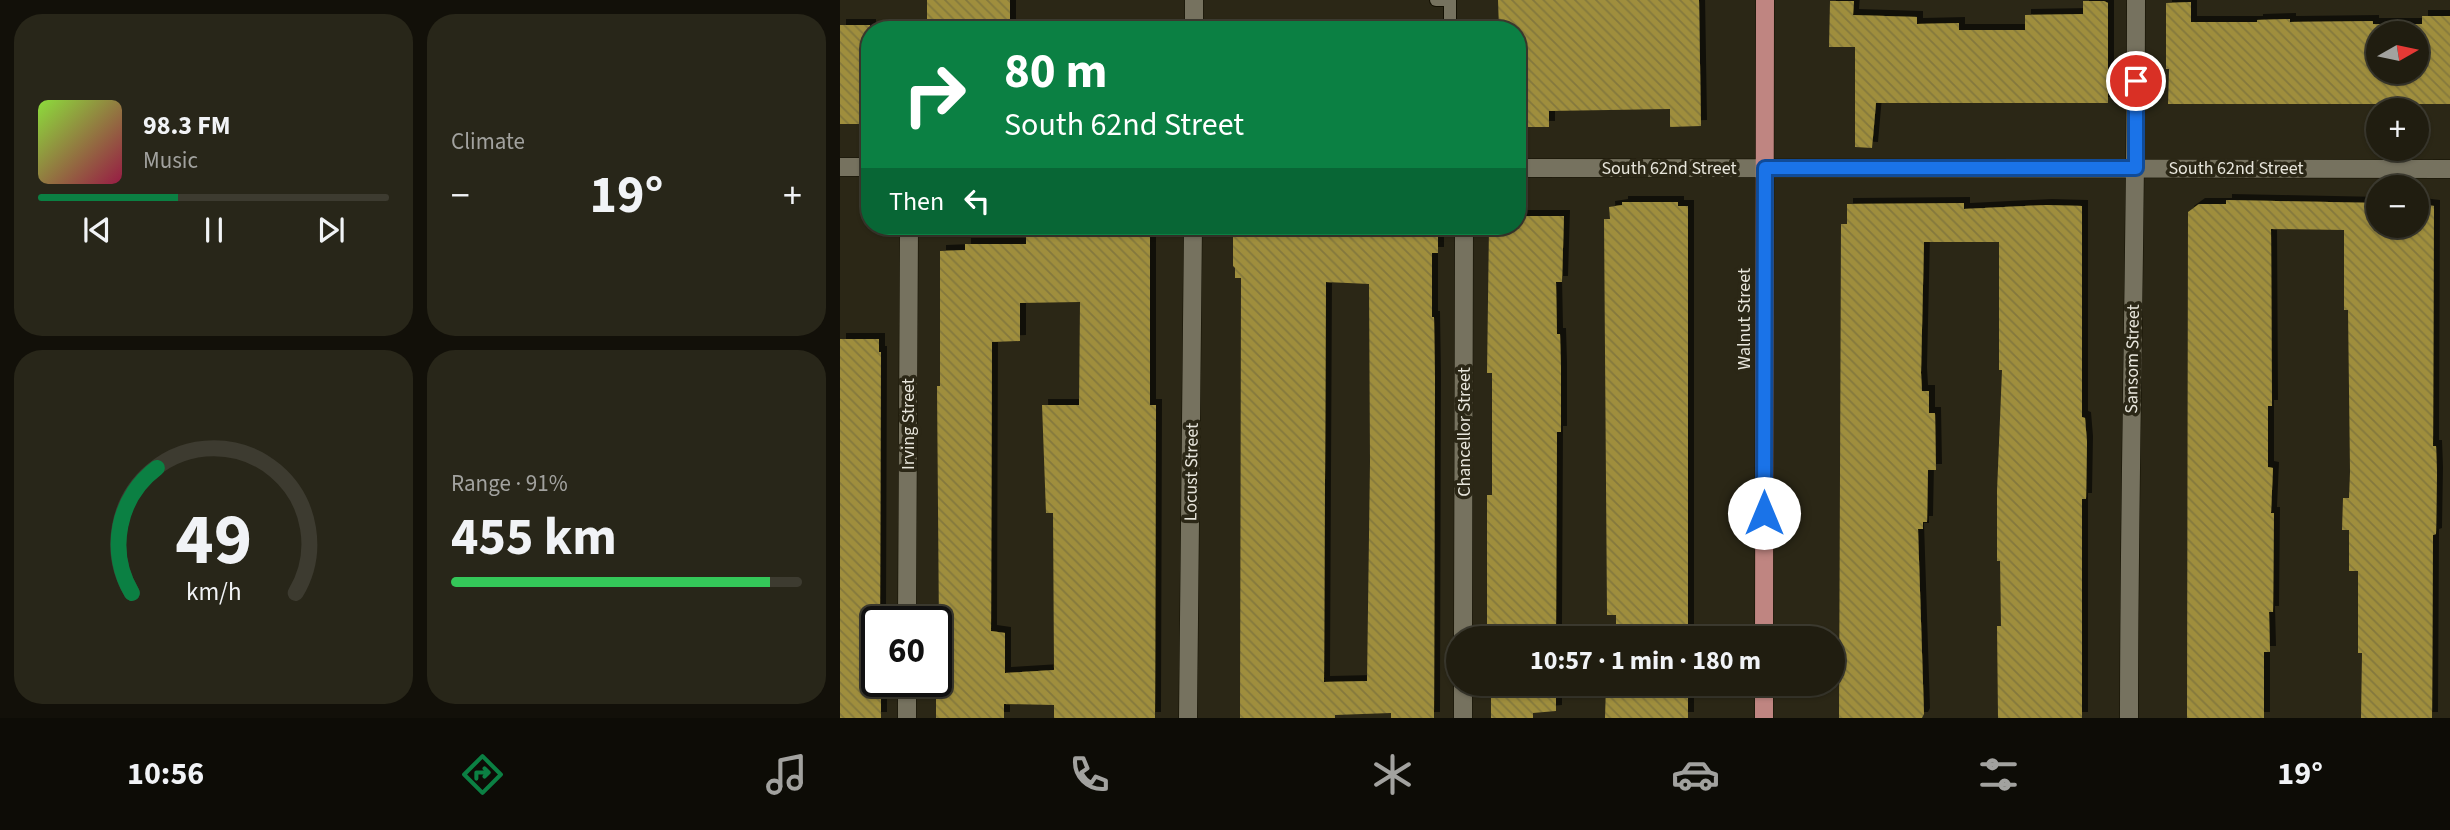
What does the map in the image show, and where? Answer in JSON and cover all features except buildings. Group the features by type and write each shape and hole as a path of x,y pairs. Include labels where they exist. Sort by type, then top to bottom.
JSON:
{"main road":[{"name":"Walnut Street","path":"1764,626 1765,0"},
{"path":"1764,696 1764,718"}],"street":[{"path":"1194,0 1194,21"},
{"name":"Sansom Street","path":"2129,718 2129,476 2136,168 2136,0"},
{"path":"840,167 861,167"},
{"name":"South 62nd Street","path":"1526,168 2450,169"},
{"name":"Irving Street","path":"907,606 909,235"},
{"name":"Locust Street","path":"1188,718 1193,235"},
{"name":"Chancellor Street","path":"1463,626 1464,235"},
{"path":"1463,696 1463,718"},
{"path":"907,697 907,718"}],"lane":[{"path":"1436,0 1450,0 1450,21"}],"route":[{"path":"1764,513 1765,168 2136,168 2136,81"}]}
